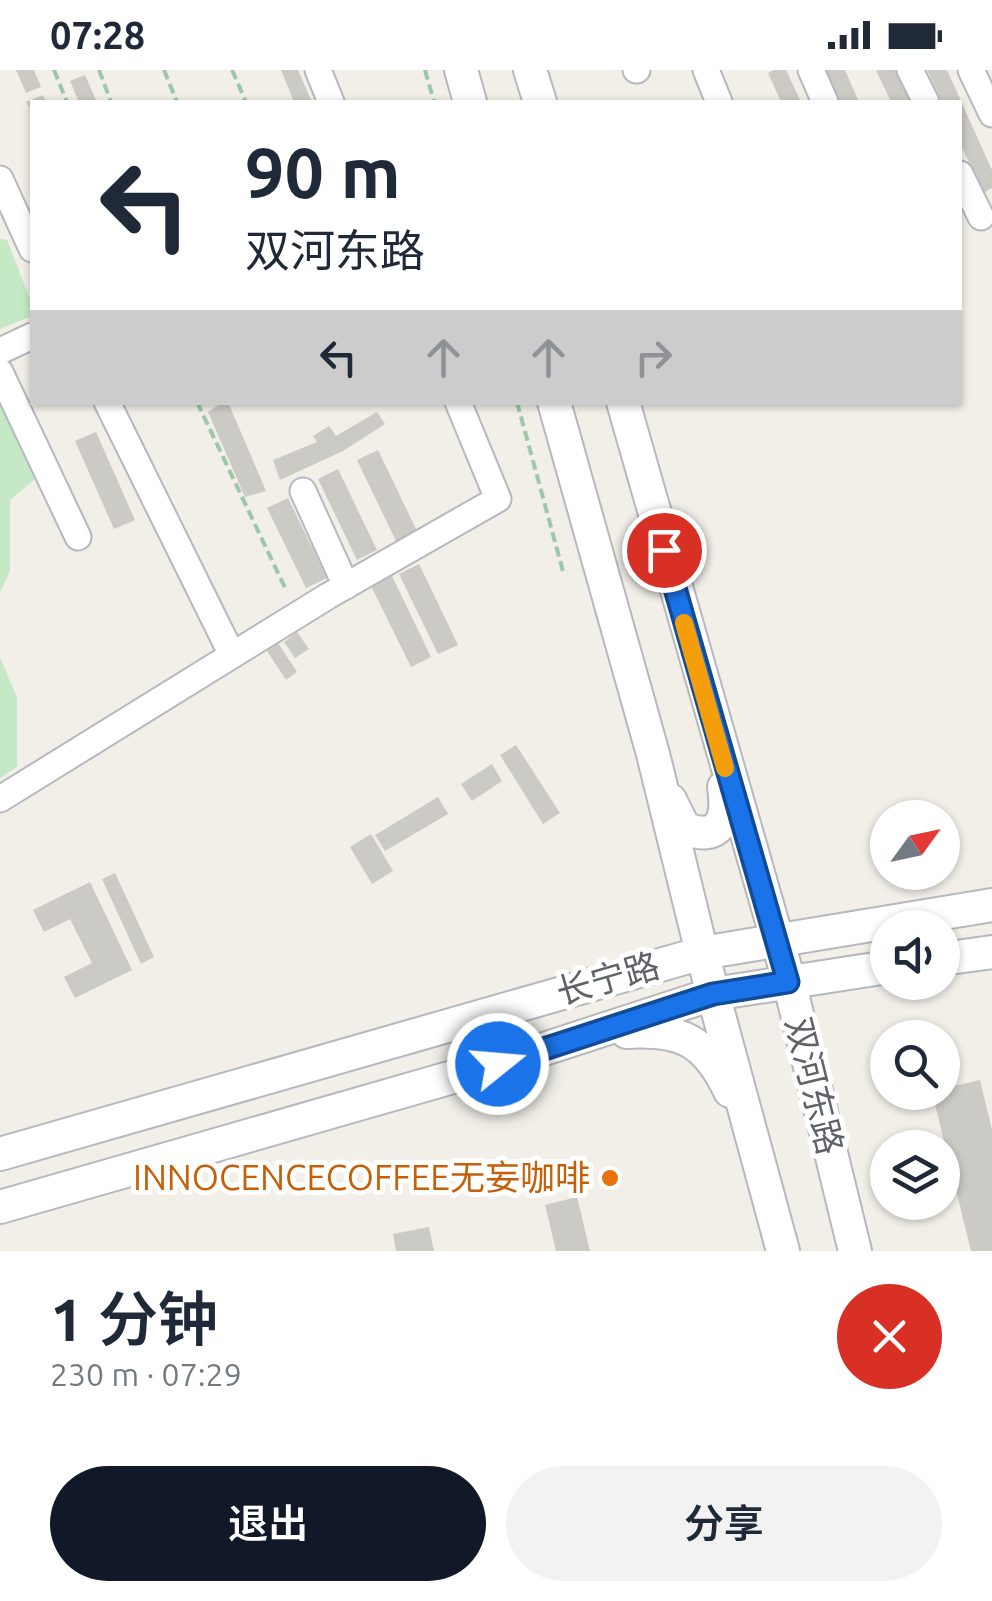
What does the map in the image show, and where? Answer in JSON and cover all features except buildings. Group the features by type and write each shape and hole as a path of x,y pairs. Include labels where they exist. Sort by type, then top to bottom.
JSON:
{"street":[{"path":"318,70 330,100"},
{"path":"461,70 469,100"},
{"path":"530,70 539,100"},
{"path":"706,70 718,100"},
{"path":"811,70 824,100"},
{"path":"910,70 925,100"},
{"path":"971,70 992,114"},
{"path":"0,179 30,245"},
{"path":"962,179 978,219"},
{"path":"0,351 30,337"},
{"path":"0,372 78,537"},
{"path":"107,405 232,656"},
{"path":"0,799 346,586 498,499 459,405"},
{"name":"双河东路","path":"555,405 784,1251"},
{"name":"双河东路","path":"624,405 788,982 856,1251"},
{"path":"302,491 346,586"},
{"path":"652,754 684,828 707,833 720,826 726,816 716,736"},
{"name":"长宁路","path":"0,1154 702,952 992,905"},
{"path":"960,956 992,952"},
{"name":"长宁路","path":"0,1208 498,1064 713,994 870,970"},
{"path":"480,1014 506,1019 514,1033 512,1052 498,1064"},
{"path":"592,1034 661,1030 701,1048 722,1075 749,1126"}],"path":[{"path":"54,70 66,100"},
{"path":"99,70 111,100"},
{"path":"164,70 176,100"},
{"path":"232,70 245,100"},
{"path":"425,70 433,100"},
{"path":"198,405 298,615"},
{"path":"518,405 564,575"}],"green space":[{"path":"0,239 7,240 30,299 30,317 0,329"},
{"path":"0,384 42,473 10,500 10,571 0,592"},
{"path":"0,657 17,698 17,767 0,778"}],"slow traffic":[{"path":"684,623 725,768"}],"place":[{"name":"INNOCENCECOFFEE无妄咖啡","path":"610,1178"}],"route":[{"path":"498,1064 713,994 788,982 664,550"}]}
